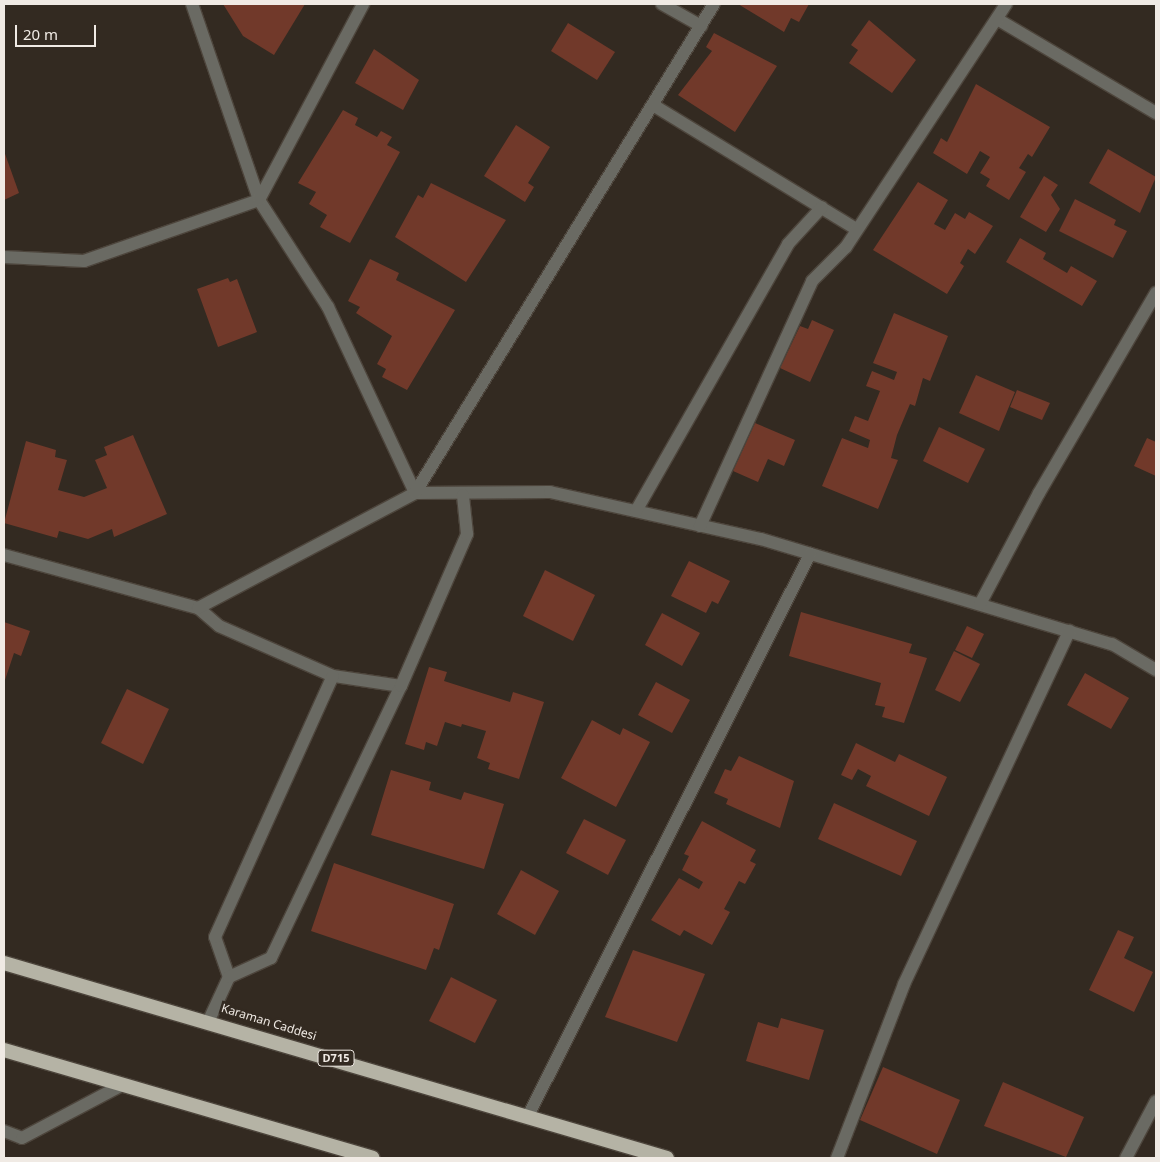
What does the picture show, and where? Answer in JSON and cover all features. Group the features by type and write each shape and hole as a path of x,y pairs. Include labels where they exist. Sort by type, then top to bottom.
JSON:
{"highway":[{"name":"Karaman Caddesi","path":"4,962 209,1020 667,1158"},
{"path":"4,1050 373,1158"}],"street":[{"path":"192,4 259,200 328,307 414,493"},
{"path":"4,257 84,261 259,200 363,4"},
{"path":"662,4 701,26"},
{"path":"198,608 414,493 714,4"},
{"path":"700,526 812,280 846,247 856,229 1006,4"},
{"path":"997,20 1156,113"},
{"path":"653,105 856,229"},
{"path":"636,511 788,244 822,208"},
{"path":"980,604 1039,493 1156,292"},
{"path":"414,493 463,495 550,492 700,526 810,554 1112,644 1156,670"},
{"path":"209,1020 229,977 271,958 401,686 467,534 463,495"},
{"path":"528,1116 810,554"},
{"path":"4,555 198,608 219,626 332,676 401,686"},
{"path":"837,1158 904,984 1069,631"},
{"path":"229,977 215,937 332,676"},
{"path":"4,1131 22,1138 122,1085"},
{"path":"1126,1158 1156,1101"}],"building":[{"path":"223,4 305,4 274,55 243,36"},
{"path":"738,4 809,4 799,22 791,18 784,32"},
{"path":"869,20 916,60 892,93 849,63 858,50 851,45"},
{"path":"568,23 615,52 597,80 551,51"},
{"path":"714,33 777,66 735,132 678,95 712,51 706,47"},
{"path":"374,49 419,80 403,110 355,83"},
{"path":"976,84 1050,127 1032,157 1028,154 1019,168 1026,172 1009,200 986,186 990,179 980,173 990,157 980,151 967,174 933,153 941,138 947,142"},
{"path":"343,110 358,118 355,125 377,137 381,131 392,137 387,145 400,152 350,243 320,227 327,215 309,204 316,192 298,183"},
{"path":"516,125 550,147 528,183 534,187 525,202 484,176"},
{"path":"1108,149 1156,177 1140,213 1089,183"},
{"path":"4,151 19,193 4,200"},
{"path":"1044,176 1058,185 1051,195 1060,209 1046,232 1020,217"},
{"path":"918,182 948,200 934,224 945,230 955,213 965,219 969,212 993,226 975,254 968,249 960,263 964,266 947,294 873,250"},
{"path":"431,183 506,220 466,282 395,237 418,195 423,198"},
{"path":"1075,199 1116,220 1114,225 1127,231 1113,258 1059,231"},
{"path":"1020,238 1046,253 1043,259 1067,273 1071,266 1097,281 1082,306 1006,262"},
{"path":"370,259 399,273 396,280 455,310 407,390 382,377 386,369 377,364 392,336 356,313 360,307 348,301"},
{"path":"228,278 230,282 237,279 257,332 218,347 197,289"},
{"path":"894,313 948,336 930,381 923,378 915,406 910,404 897,435 891,458 898,460 878,509 822,486 842,438 868,448 870,440 849,431 855,416 868,421 880,391 866,386 872,371 894,380 897,372 873,363"},
{"path":"812,320 834,330 810,382 780,368 800,326 808,329"},
{"path":"976,375 1015,392 999,431 959,413"},
{"path":"1017,390 1050,403 1042,420 1010,407"},
{"path":"755,423 795,440 784,466 768,459 758,482 733,471"},
{"path":"939,427 985,449 968,483 923,461"},
{"path":"133,435 167,514 114,537 112,529 88,539 59,531 57,538 4,523 26,441 56,450 55,457 67,460 58,490 84,497 107,488 95,460 107,455 104,447"},
{"path":"1147,438 1156,442 1156,476 1134,466"},
{"path":"689,561 730,581 718,604 712,601 706,613 671,596"},
{"path":"545,570 595,595 573,641 523,616"},
{"path":"801,612 912,644 909,653 927,658 904,723 882,717 885,707 875,705 881,683 789,656"},
{"path":"662,613 700,633 682,666 645,645"},
{"path":"4,622 30,631 21,656 14,653 4,683"},
{"path":"967,626 984,634 972,658 955,650"},
{"path":"954,651 980,664 960,702 935,690"},
{"path":"429,667 447,672 444,681 510,702 513,692 544,702 519,779 488,769 490,763 477,758 486,731 462,724 461,727 445,722 437,746 426,742 424,750 405,744"},
{"path":"1085,673 1129,698 1111,729 1067,705"},
{"path":"656,682 690,700 672,733 638,715"},
{"path":"127,689 169,709 143,764 101,743"},
{"path":"592,720 620,735 623,728 650,742 616,807 561,778"},
{"path":"856,743 895,762 899,754 947,777 929,816 866,786 871,776 858,769 852,780 841,775"},
{"path":"739,756 794,781 780,828 726,804 728,799 714,793 725,769 731,771"},
{"path":"391,770 431,782 429,790 461,800 464,792 504,804 484,869 371,835"},
{"path":"834,803 917,841 901,876 818,839"},
{"path":"584,819 626,840 608,875 566,853"},
{"path":"702,821 756,850 750,861 756,864 745,884 739,881 724,909 730,912 712,945 684,930 680,936 651,920 679,878 699,889 703,882 682,870 689,856 684,854"},
{"path":"334,863 454,904 439,950 434,948 426,970 311,931"},
{"path":"521,870 559,891 535,935 497,914"},
{"path":"1118,930 1134,937 1124,958 1153,972 1134,1012 1089,990"},
{"path":"633,950 705,974 677,1042 605,1017"},
{"path":"451,977 497,1000 475,1043 429,1021"},
{"path":"781,1018 824,1030 809,1080 746,1061 758,1022 778,1028"},
{"path":"883,1067 960,1100 937,1154 860,1120"},
{"path":"1003,1082 1084,1117 1066,1157 984,1126"}]}
